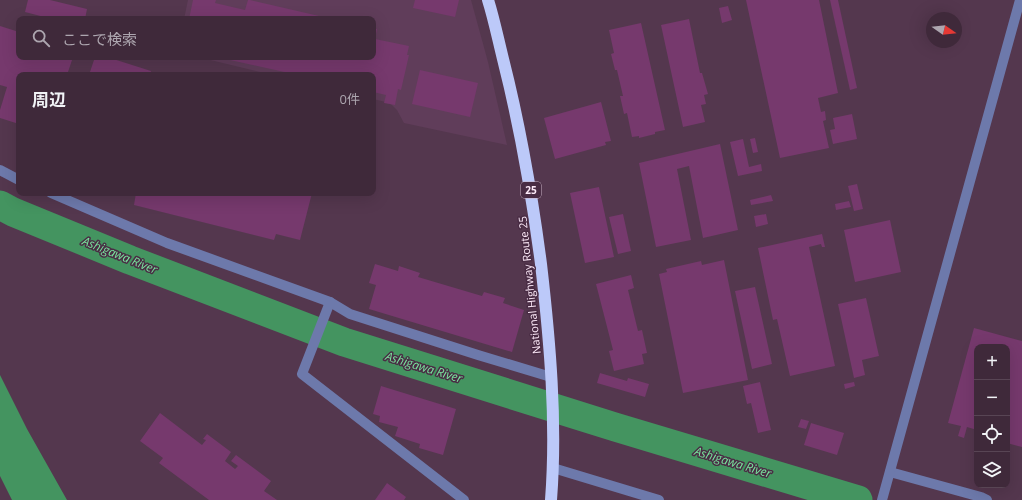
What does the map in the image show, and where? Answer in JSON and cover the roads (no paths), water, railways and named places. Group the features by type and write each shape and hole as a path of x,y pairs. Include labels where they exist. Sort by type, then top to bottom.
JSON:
{"highway":[{"name":"National Highway Route 25","path":"488,0 511,89 534,210 548,321 553,468 551,500"}],"street":[{"path":"883,495 1020,0"},
{"path":"0,170 16,178"},
{"path":"58,196 167,243 350,314 478,355 551,381"},
{"path":"328,305 302,374 464,500"},
{"path":"553,468 659,500"},
{"path":"890,472 981,497 987,500"}],"waterway":[{"name":"Ashigawa River","path":"0,205 13,212 130,260 344,342 615,427 858,500"}]}
